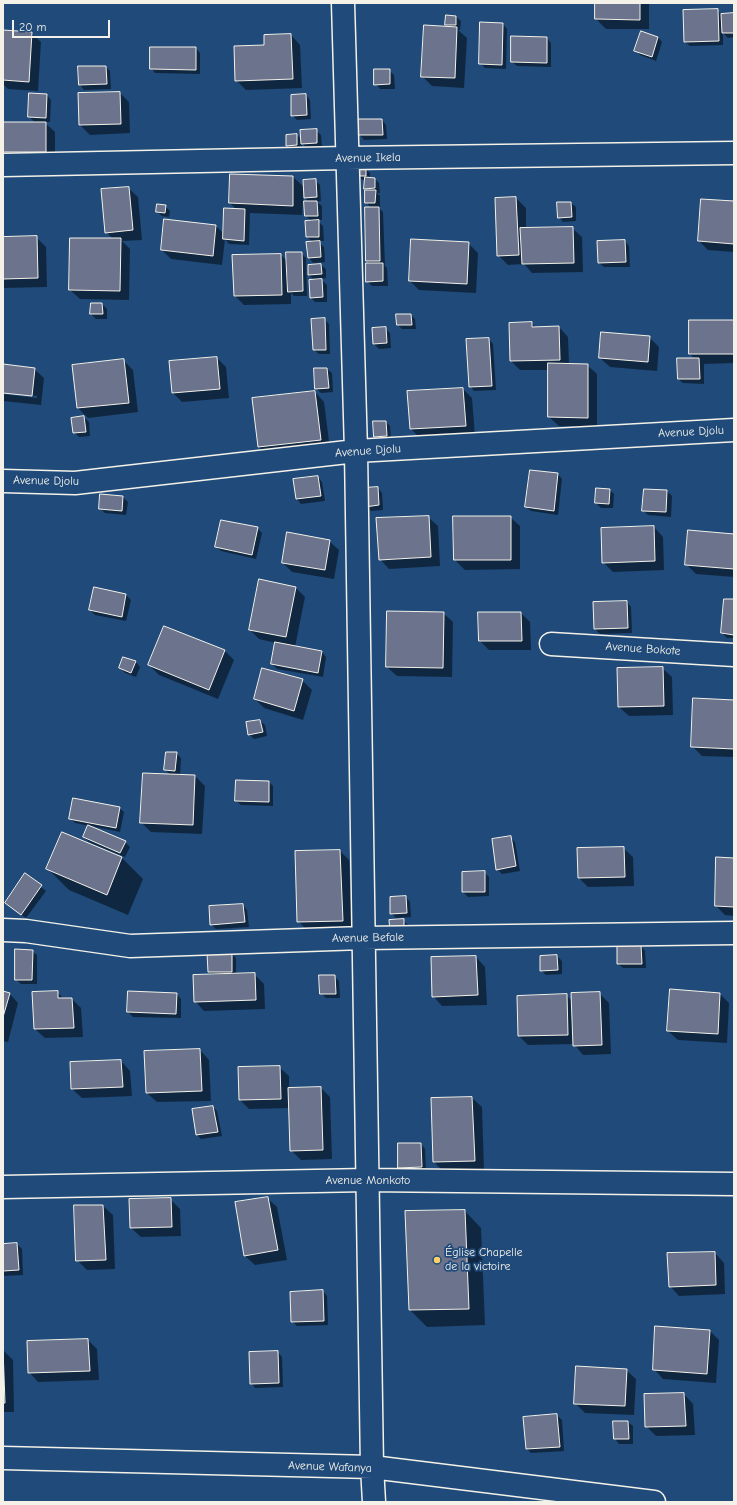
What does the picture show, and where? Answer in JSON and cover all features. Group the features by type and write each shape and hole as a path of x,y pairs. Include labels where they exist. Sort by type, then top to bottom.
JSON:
{"street":[{"path":"343,3 356,451 367,1180 372,1468 374,1502"},
{"name":"Avenue Ikela","path":"3,165 348,158 734,153"},
{"name":"Avenue Djolu","path":"3,481 75,483 356,451 734,430"},
{"name":"Avenue Bokote","path":"551,644 734,655"},
{"name":"Avenue Befale","path":"3,930 26,931 130,946 363,938 734,933"},
{"name":"Avenue Monkoto","path":"3,1187 367,1180 734,1184"},
{"name":"Avenue Wafanya","path":"3,1458 372,1468 654,1502"}],"building":[{"path":"595,3 640,3 640,20 595,19"},
{"path":"718,9 719,41 684,42 683,10"},
{"path":"734,13 734,33 722,33 721,14"},
{"path":"446,15 456,16 456,25 445,25"},
{"path":"480,22 503,23 502,65 479,64"},
{"path":"424,25 457,27 455,78 421,77"},
{"path":"3,30 32,32 29,82 3,80"},
{"path":"641,31 658,37 652,57 634,51"},
{"path":"291,34 293,79 235,81 234,46 264,45 264,35"},
{"path":"511,36 547,37 547,63 511,62"},
{"path":"150,47 196,47 196,70 150,69"},
{"path":"78,66 106,66 107,84 79,85"},
{"path":"374,69 390,69 390,84 374,85"},
{"path":"120,92 121,124 79,125 78,93"},
{"path":"29,93 47,94 46,118 28,117"},
{"path":"306,94 307,115 291,116 291,95"},
{"path":"358,119 382,119 383,135 359,135"},
{"path":"3,122 46,122 46,152 3,152"},
{"path":"317,129 317,143 301,144 300,130"},
{"path":"297,134 297,145 286,146 286,135"},
{"path":"358,167 366,167 366,176 357,176"},
{"path":"230,174 293,176 293,206 229,203"},
{"path":"365,177 375,178 375,188 364,189"},
{"path":"316,179 317,197 304,198 303,180"},
{"path":"129,187 133,230 105,233 101,189"},
{"path":"365,190 376,190 375,203 365,203"},
{"path":"516,197 519,255 497,256 495,198"},
{"path":"701,199 734,201 734,244 698,241"},
{"path":"304,201 317,201 318,216 305,216"},
{"path":"557,202 571,202 572,217 558,218"},
{"path":"157,204 166,205 165,213 156,212"},
{"path":"365,207 379,207 380,261 366,261"},
{"path":"224,208 245,209 244,241 223,239"},
{"path":"164,219 216,225 213,256 161,250"},
{"path":"319,220 319,237 306,237 305,221"},
{"path":"573,227 574,263 522,264 520,228"},
{"path":"37,236 38,278 3,279 3,237"},
{"path":"70,238 121,238 120,291 69,290"},
{"path":"411,239 469,242 467,284 409,281"},
{"path":"625,240 626,262 598,263 597,241"},
{"path":"320,241 321,257 308,258 306,242"},
{"path":"286,252 302,252 303,291 288,292"},
{"path":"281,254 282,295 234,296 232,255"},
{"path":"366,263 383,263 383,281 366,282"},
{"path":"321,264 322,274 308,275 308,265"},
{"path":"322,279 323,297 310,298 309,280"},
{"path":"91,303 102,303 103,314 90,314"},
{"path":"396,314 411,314 412,325 397,325"},
{"path":"325,318 326,350 313,350 311,319"},
{"path":"689,320 734,320 734,354 689,354"},
{"path":"532,322 532,327 559,326 560,360 510,361 509,323"},
{"path":"386,327 387,343 373,344 372,328"},
{"path":"601,332 650,336 648,362 599,358"},
{"path":"489,338 492,386 469,387 466,339"},
{"path":"217,357 220,389 172,393 169,361"},
{"path":"677,358 699,358 700,379 678,379"},
{"path":"124,359 129,403 77,408 72,365"},
{"path":"548,363 588,364 588,418 548,417"},
{"path":"3,364 35,368 32,396 3,393"},
{"path":"314,368 327,368 329,388 315,389"},
{"path":"463,388 466,426 410,429 407,391"},
{"path":"315,391 321,440 258,447 252,398"},
{"path":"84,416 86,432 73,433 71,418"},
{"path":"373,421 386,421 387,436 374,437"},
{"path":"530,470 558,473 554,511 525,507"},
{"path":"318,476 321,496 296,499 293,479"},
{"path":"378,487 379,505 365,507 364,488"},
{"path":"596,488 610,489 609,504 595,503"},
{"path":"644,489 667,490 666,512 642,511"},
{"path":"100,494 123,496 122,511 99,509"},
{"path":"429,516 431,557 379,560 376,518"},
{"path":"453,516 511,516 511,560 454,560"},
{"path":"221,520 258,527 252,555 215,547"},
{"path":"654,526 655,561 602,563 601,528"},
{"path":"688,530 734,534 734,569 685,565"},
{"path":"287,532 330,540 325,570 282,563"},
{"path":"259,579 296,587 286,637 249,630"},
{"path":"94,587 126,594 122,617 89,610"},
{"path":"724,599 734,599 734,635 721,633"},
{"path":"627,601 628,628 594,629 593,602"},
{"path":"387,611 444,612 443,668 386,667"},
{"path":"478,612 521,612 522,641 479,641"},
{"path":"164,626 225,650 209,690 148,665"},
{"path":"275,642 322,651 318,673 271,664"},
{"path":"123,657 136,661 131,673 119,668"},
{"path":"663,667 664,706 618,707 617,668"},
{"path":"262,668 303,679 294,711 254,699"},
{"path":"693,698 734,700 734,749 691,747"},
{"path":"260,720 263,732 248,735 246,722"},
{"path":"166,752 177,752 175,771 164,770"},
{"path":"143,773 195,775 193,825 140,823"},
{"path":"236,780 269,781 269,802 235,801"},
{"path":"73,798 120,807 116,828 69,819"},
{"path":"88,825 126,841 120,853 83,837"},
{"path":"62,832 122,857 107,895 46,869"},
{"path":"511,836 516,866 496,870 492,839"},
{"path":"624,847 625,877 578,878 577,848"},
{"path":"340,850 343,921 297,922 295,851"},
{"path":"716,857 734,858 734,907 715,906"},
{"path":"485,871 485,892 462,892 462,872"},
{"path":"25,873 42,885 21,915 5,903"},
{"path":"406,896 407,913 390,914 390,897"},
{"path":"243,904 245,922 210,925 209,906"},
{"path":"404,919 404,932 390,932 389,920"},
{"path":"641,945 642,964 617,964 617,946"},
{"path":"15,949 33,950 32,980 15,980"},
{"path":"232,952 232,972 208,972 207,953"},
{"path":"557,955 558,970 540,971 540,956"},
{"path":"476,956 478,995 432,997 431,957"},
{"path":"255,973 256,1000 194,1002 193,975"},
{"path":"319,975 335,975 336,994 320,994"},
{"path":"670,989 720,993 718,1034 667,1031"},
{"path":"3,991 10,993 3,1017"},
{"path":"58,991 58,998 72,998 74,1028 34,1029 32,992"},
{"path":"128,991 177,993 176,1014 127,1012"},
{"path":"600,992 602,1045 573,1046 571,993"},
{"path":"567,994 568,1035 518,1036 517,996"},
{"path":"200,1049 202,1091 146,1093 144,1051"},
{"path":"121,1060 123,1087 71,1089 70,1062"},
{"path":"280,1066 281,1099 239,1100 238,1067"},
{"path":"321,1087 323,1150 290,1151 288,1088"},
{"path":"472,1097 475,1161 433,1162 431,1098"},
{"path":"213,1106 218,1132 196,1135 192,1109"},
{"path":"398,1143 421,1143 422,1167 398,1168"},
{"path":"268,1197 278,1250 244,1256 235,1202"},
{"path":"171,1198 172,1227 130,1228 129,1199"},
{"path":"74,1205 103,1205 106,1260 76,1261"},
{"name":"Église Chapelle de la victoire","path":"465,1210 469,1309 409,1310 405,1211"},
{"path":"17,1243 19,1270 3,1271 3,1244"},
{"path":"715,1252 716,1285 669,1287 667,1253"},
{"path":"323,1290 324,1321 291,1322 290,1292"},
{"path":"655,1326 710,1330 707,1374 653,1370"},
{"path":"88,1339 90,1371 28,1373 27,1341"},
{"path":"3,1349 5,1403 3,1403"},
{"path":"278,1351 279,1383 250,1384 249,1352"},
{"path":"576,1366 627,1369 625,1406 574,1404"},
{"path":"684,1393 686,1426 645,1427 644,1394"},
{"path":"557,1414 560,1447 526,1449 523,1417"},
{"path":"613,1421 628,1421 629,1439 614,1439"}],"place":[{"name":"Église Chapelle de la victoire","path":"437,1260"}]}
